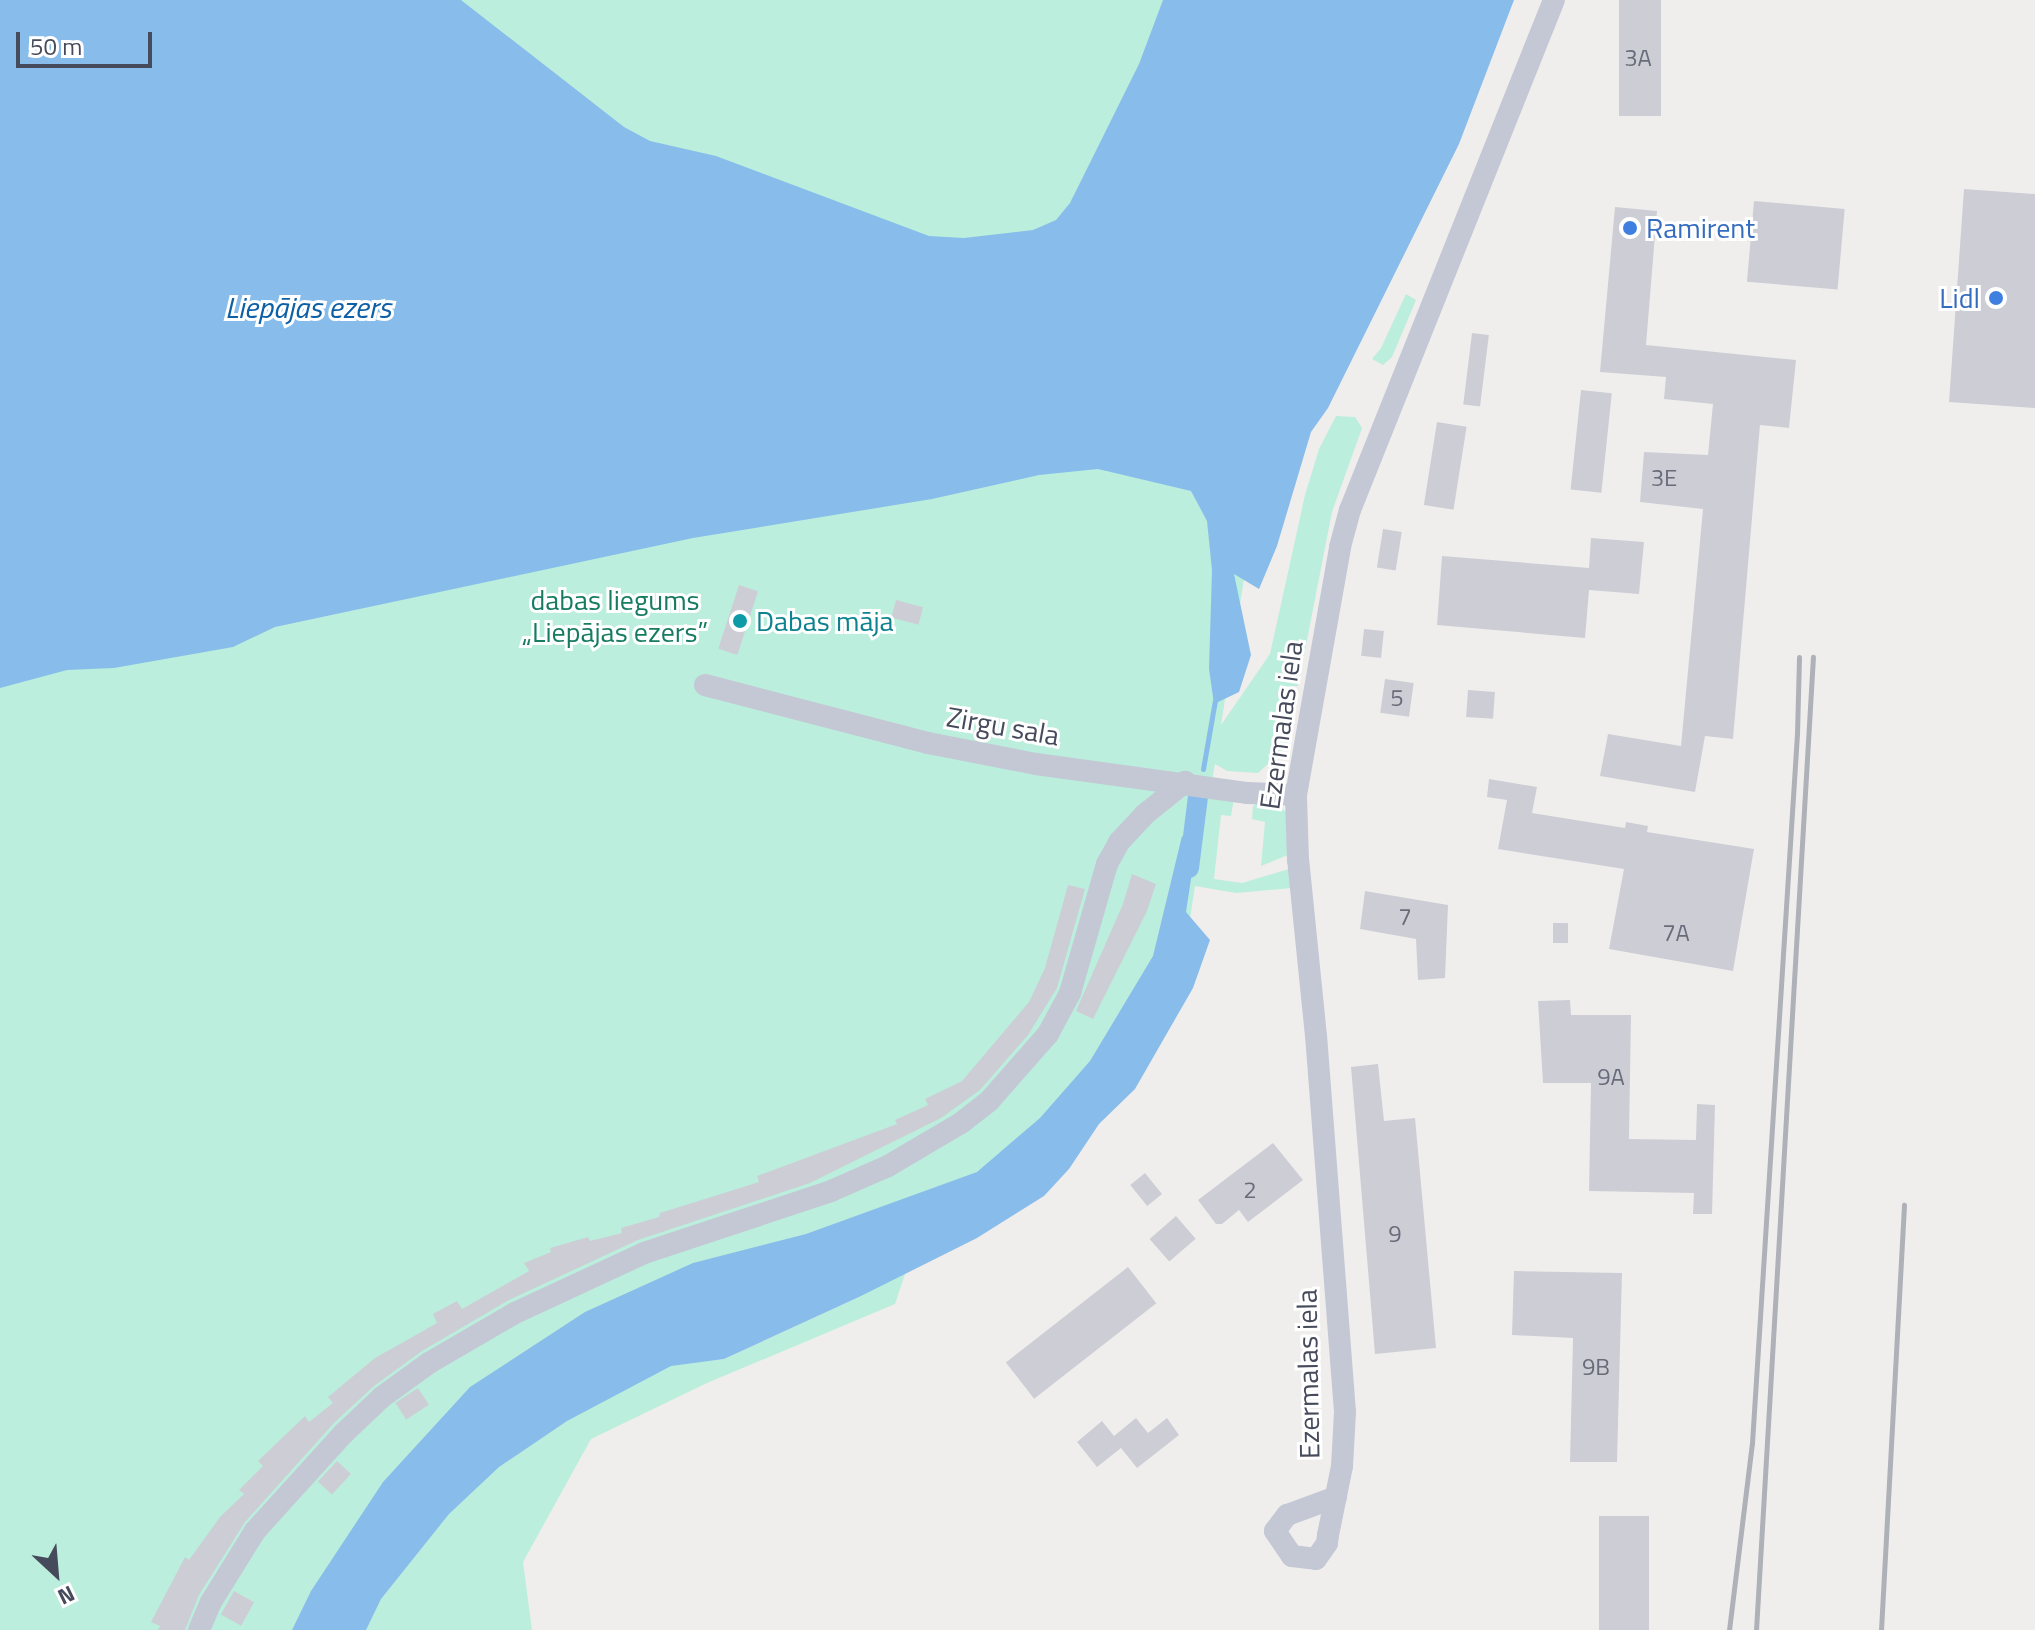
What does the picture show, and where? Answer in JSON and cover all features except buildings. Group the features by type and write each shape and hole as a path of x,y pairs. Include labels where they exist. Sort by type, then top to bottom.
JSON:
{"street":[{"name":"Ezermalas iela","path":"1336,1497 1345,1412 1316,1036 1298,860 1296,795 1340,547 1350,510 1554,0"},
{"name":"Zirgu sala","path":"705,685 928,743 1036,764 1248,793 1296,795"},
{"path":"199,1630 211,1602 255,1531 344,1433 382,1397 429,1363 515,1313 644,1253 831,1191 888,1166 961,1123 990,1100 1048,1034 1070,993 1107,864 1120,841 1144,815 1185,782"}],"green space":[{"name":"dabas liegums „Liepājas ezers”","path":"0,0 1437,0 1264,452 1221,725 1270,654 1305,495 1319,449 1336,416 1355,417 1362,428 1332,512 1298,686 1288,686 1287,715 1292,716 1288,746 1258,773 1227,771 1215,764 1210,794 1234,798 1231,816 1221,815 1214,879 1242,883 1289,869 1292,888 1236,893 1195,886 1186,945 1062,1131 707,1361 724,1359 859,1297 906,1271 895,1304 707,1383 591,1439 523,1562 532,1630 0,1630"},
{"path":"1406,294 1416,300 1392,357 1383,365 1372,359 1381,348"},
{"path":"1259,802 1275,803 1286,812 1288,855 1261,866 1265,822 1252,819 1253,806"}],"water":[{"name":"Liepājas ezers","path":"0,0 461,0 624,127 650,141 716,156 929,236 964,238 1033,230 1056,220 1070,203 1139,64 1163,0 1514,0 1459,144 1328,408 1311,432 1277,546 1259,589 1234,574 1251,655 1239,692 1214,704 1209,669 1212,570 1207,521 1191,491 1098,469 1039,475 932,499 693,538 275,627 233,647 114,668 67,670 0,688"},
{"path":"1182,836 1196,846 1186,912 1210,940 1193,988 1135,1089 1099,1124 1069,1169 1044,1196 977,1238 859,1297 724,1359 671,1366 567,1421 499,1467 449,1514 381,1599 366,1630 292,1630 311,1591 383,1482 470,1387 585,1312 693,1263 806,1234 977,1172 1040,1118 1090,1061 1153,956"}],"waterway":[{"path":"1203,769 1215,700"},
{"path":"1189,868 1198,797"}],"railway":[{"path":"1729,1630 1752,1443 1797,734 1799,657"},
{"path":"1756,1630 1813,657"},
{"path":"1881,1630 1904,1205"}],"place":[{"name":"Ramirent","path":"1630,228"},
{"name":"Lidl","path":"1996,298"},
{"name":"Dabas māja","path":"740,621"}]}
